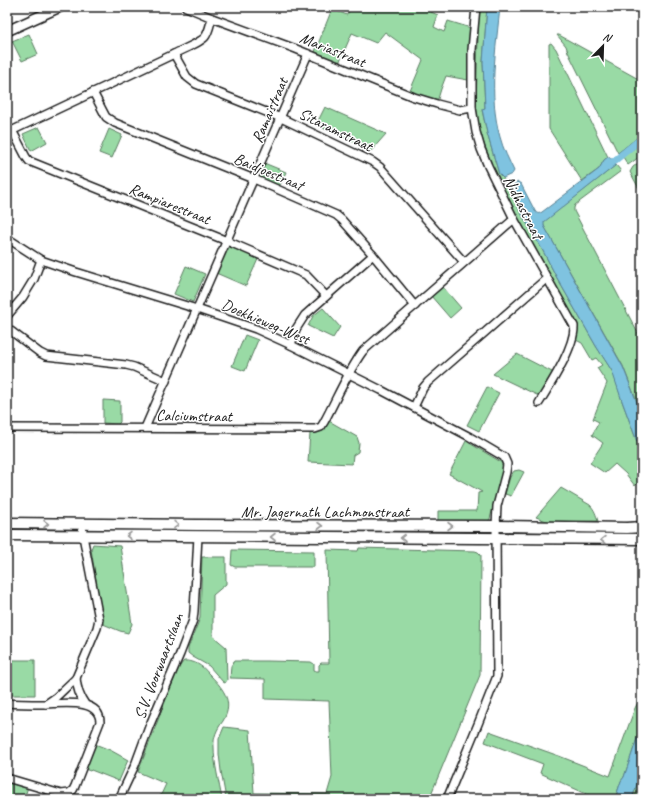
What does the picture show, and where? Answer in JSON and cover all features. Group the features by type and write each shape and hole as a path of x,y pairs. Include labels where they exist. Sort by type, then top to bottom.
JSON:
{"main road":[{"name":"Mr. Jagernath Lachmonstraat","path":"7,524 642,527"},
{"path":"201,536 204,525"},
{"path":"296,526 296,537"},
{"name":"Mr. Jagernath Lachmonstraat","path":"7,535 642,539"}],"street":[{"path":"7,31 60,7"},
{"name":"Mariastraat","path":"186,7 414,96 460,110 472,108"},
{"name":"Nidhastraat","path":"476,7 472,50 472,108 476,132 481,149 514,219 574,326 572,339 565,357 539,404"},
{"path":"9,132 201,40 205,37 212,18"},
{"name":"Sitaramstraat","path":"174,54 187,77 196,84 281,118 373,162 380,167 464,262"},
{"name":"Ramaistraat","path":"145,428 308,54"},
{"name":"Baidjoestraat","path":"93,92 106,117 115,124 254,179 336,215 373,255 415,306"},
{"name":"Rampiarestraat","path":"9,132 29,160 306,275 326,296"},
{"name":"Calciumstraat","path":"7,428 315,430 321,427 348,374 363,351 514,219"},
{"name":"Doekhieweg-West","path":"7,238 41,260 256,329 414,407 504,457 507,464 497,506 496,526"},
{"path":"291,345 296,329 305,315 373,255"},
{"path":"7,316 23,297 34,279 41,260"},
{"path":"414,407 423,388 428,382 546,278"},
{"path":"7,328 46,356 126,365 166,381"},
{"path":"46,704 56,697 76,678 97,628 99,619 82,524"},
{"path":"448,799 497,676 496,526"},
{"name":"S.V. Voorwaartslaan","path":"118,799 135,764 180,654 192,620 201,536"},
{"path":"76,678 77,691 85,704"},
{"path":"7,703 85,704 90,706 98,714 100,719 78,780 70,793 61,794 7,778"}],"green space":[{"path":"351,7 419,7 438,15 434,27 444,32 448,21 471,28 468,80 446,76 437,102 410,91 423,60 385,32 376,43 352,33 339,63 314,54 332,9 347,15"},
{"path":"479,7 487,7 483,62 485,108 482,110 499,174 505,182 498,180 478,125 476,104"},
{"path":"29,34 38,54 22,61 12,41"},
{"path":"557,35 642,81 642,134 618,153 566,46"},
{"path":"551,43 556,49 608,157 604,160 599,169 582,181 549,129 549,44"},
{"path":"325,107 386,134 371,151 316,125"},
{"path":"39,127 47,142 31,151 23,134"},
{"path":"109,129 122,135 112,158 99,153"},
{"path":"642,142 642,155 628,165 623,157"},
{"path":"642,160 642,194 630,172 633,167"},
{"path":"264,163 286,172 279,187 258,177"},
{"path":"616,165 621,171 575,205 574,211 642,341 642,415 623,366 543,222"},
{"path":"507,184 557,278 614,374 622,401 642,455 642,488 638,483 635,486 626,474 615,464 605,473 590,463 603,443 592,435 599,422 593,419 607,383 597,368 602,365 596,358 592,360 582,343 576,340 577,330 504,191 504,187"},
{"path":"230,245 259,257 246,286 216,273 227,247"},
{"path":"186,266 205,274 193,302 174,294"},
{"path":"442,286 461,308 450,318 431,296"},
{"path":"323,308 340,327 333,338 308,326 313,316"},
{"path":"245,335 258,340 245,371 232,366"},
{"path":"517,354 554,373 539,396 493,374"},
{"path":"487,387 499,393 479,431 467,425"},
{"path":"103,400 120,401 120,422 118,424 103,423"},
{"path":"329,421 357,437 359,443 358,452 353,455 352,464 308,462 310,433 320,430"},
{"path":"466,441 501,462 503,467 503,473 489,522 438,521 438,511 477,511 478,493 482,492 449,474"},
{"path":"519,470 524,472 511,496 505,494 510,477 514,471"},
{"path":"561,488 590,505 598,521 549,522 536,517"},
{"path":"7,527 77,528 78,530 77,532 7,532"},
{"path":"85,527 200,530 201,531 85,530"},
{"path":"212,529 295,529 295,533 212,532"},
{"path":"303,529 489,531 491,532 491,535 302,532"},
{"path":"507,531 594,532 597,534 502,534"},
{"path":"93,544 120,546 132,624 128,633 103,624 91,549"},
{"path":"359,548 475,551 481,555 480,675 429,799 226,799 219,754 219,739 224,727 250,730 254,793 327,794 332,777 329,701 265,699 265,679 230,678 231,666 234,661 311,662 314,664 314,670 319,671 319,665 321,663 329,663 327,550 358,551"},
{"path":"232,550 314,551 314,567 235,567 231,565"},
{"path":"202,557 226,557 226,584 213,595 213,636 226,647 227,680 225,683 209,666 188,653 188,648 200,618"},
{"path":"11,660 35,660 35,695 10,695"},
{"path":"184,661 198,664 203,668 222,689 227,701 228,707 226,714 214,740 214,753 222,799 159,799 166,784 138,772 178,668"},
{"path":"642,695 642,724 615,799 590,799 591,796 540,773 543,764 485,742 489,731 610,776 635,708"},
{"path":"95,744 128,760 119,781 85,769"},
{"path":"642,769 642,799 632,799"},
{"path":"7,781 28,787 24,799 7,799"},
{"path":"54,794 66,796 79,795 90,799 53,799"}],"water":[{"path":"487,7 500,7 494,72 494,105 501,141 514,171 512,174 503,178 499,174 487,133 482,109 485,108 483,62"},
{"path":"642,134 642,142 621,157 618,153"},
{"path":"608,157 615,162 616,165 544,222 544,226 623,367 642,415 642,455 612,371 557,278 508,188 518,182 521,184 535,211 540,213 599,169 604,160"},
{"path":"642,724 642,769 632,799 615,799 621,781 624,777"}],"waterway":[{"path":"607,167 642,138"}]}
